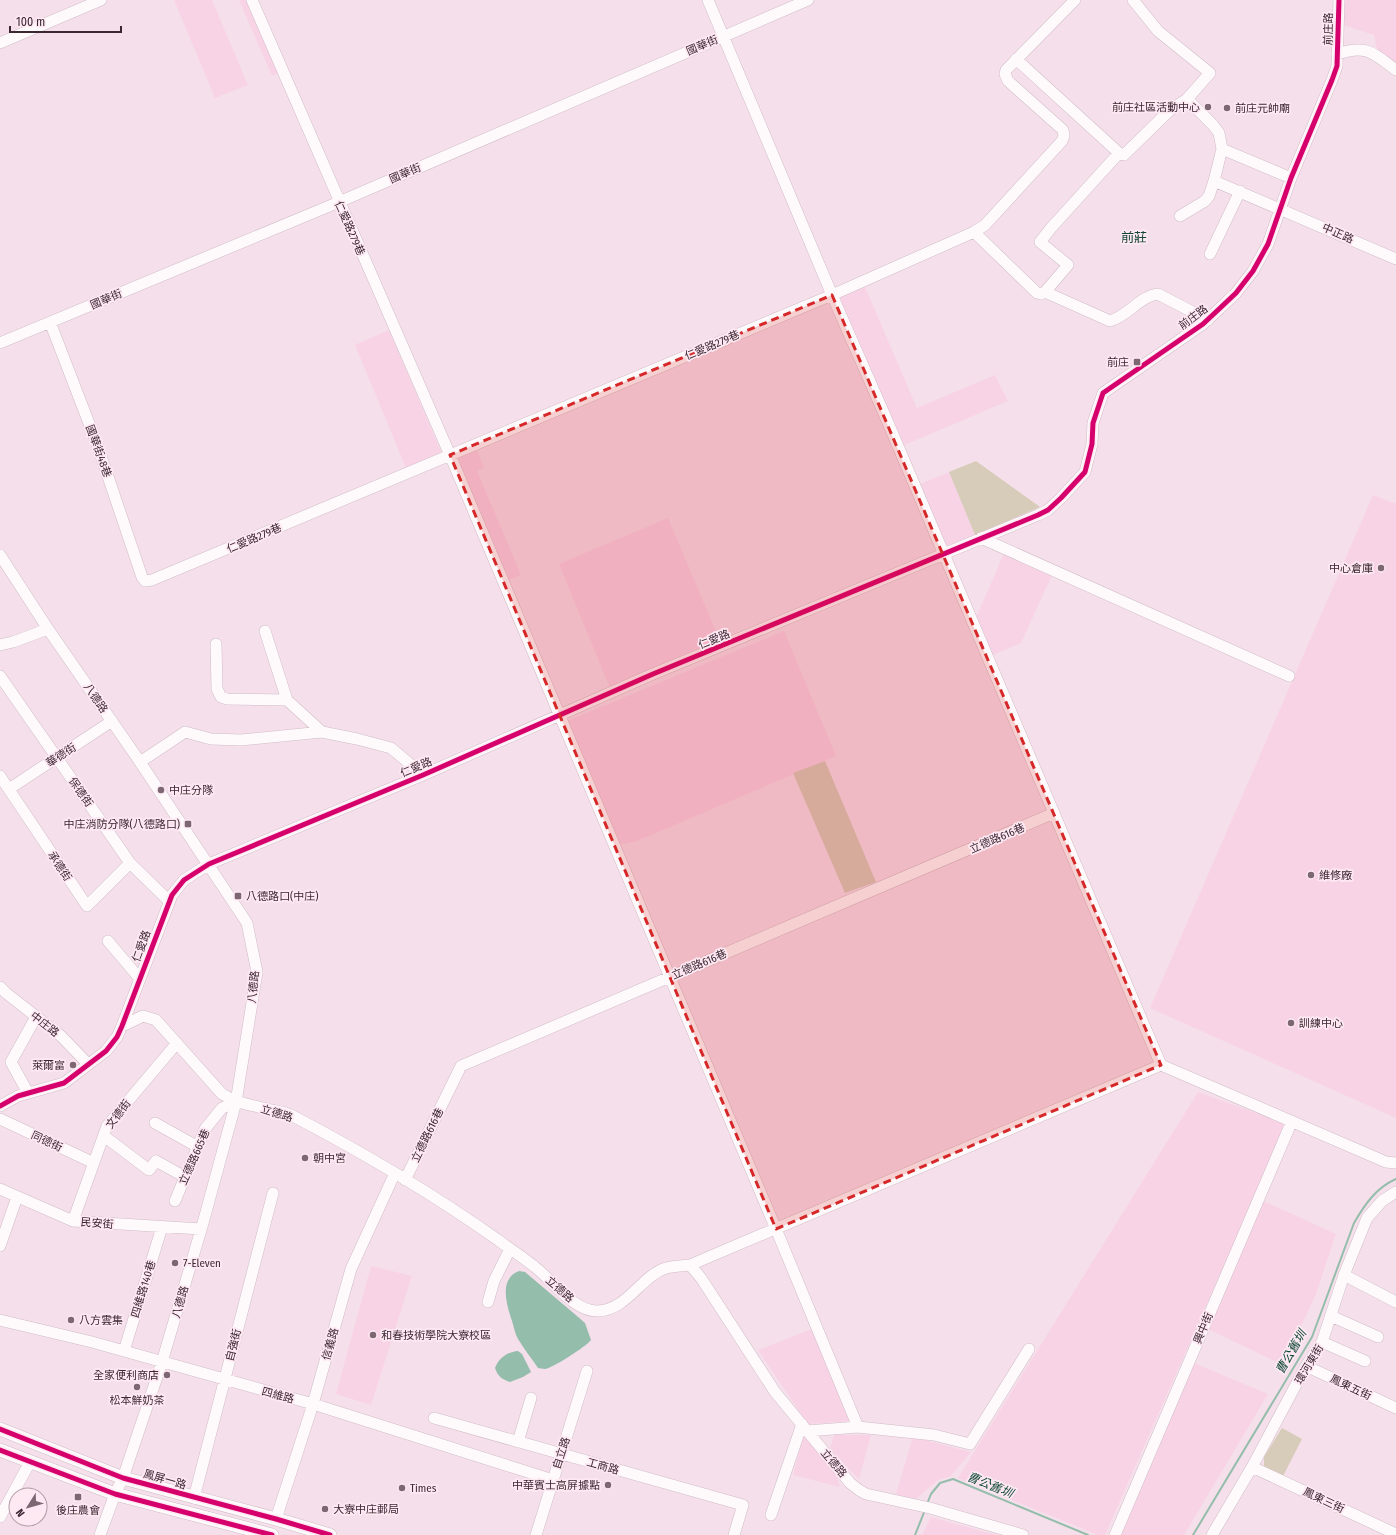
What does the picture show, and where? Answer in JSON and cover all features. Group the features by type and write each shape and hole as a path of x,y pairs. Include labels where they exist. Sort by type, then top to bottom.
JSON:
{"main road":[{"name":"鳳屏一路","path":"0,1429 123,1478 330,1535"},
{"path":"0,1450 115,1494 272,1535"}],"street":[{"path":"0,43 101,0"},
{"name":"仁愛路279巷","path":"252,0 450,455 858,1427"},
{"path":"708,0 832,295 944,554 1161,1065 1386,1162 1396,1163"},
{"name":"國華街","path":"0,343 339,202 808,0"},
{"path":"1075,0 1016,59 1119,153 1124,154 1169,111 1187,99 1210,73 1158,31 1133,0"},
{"name":"前庄路","path":"944,554 1048,510 1085,472 1092,444 1093,423 1103,393 1208,320 1236,293 1252,271 1268,244 1291,178 1337,66 1339,0"},
{"path":"1337,54 1352,49 1364,49 1374,54 1396,70"},
{"name":"仁愛路279巷","path":"146,581 167,574 832,295 974,232 985,225 1062,141 1064,136 1063,130 1008,80 1005,74 1006,70 1016,59"},
{"path":"1180,216 1205,201 1209,196 1222,149 1219,133 1187,99"},
{"path":"1222,149 1291,178"},
{"path":"1045,292 1068,265 1040,242 1119,153"},
{"name":"中正路","path":"1214,181 1396,259"},
{"path":"1210,254 1240,191"},
{"name":"前庄路","path":"974,232 1037,293 1041,294 1045,292 1110,320 1117,319 1151,295 1158,294 1208,320"},
{"name":"國華街48巷","path":"50,322 96,444 142,577 146,581"},
{"path":"981,538 1289,676"},
{"name":"仁愛路","path":"0,1106 8,1100 64,1083 113,1044 122,1026 172,895 184,880 209,864 422,775 653,674 944,554"},
{"name":"八德路","path":"0,555 209,864 247,923 257,972 236,1102 201,1229 162,1362 123,1478 115,1494 100,1535"},
{"path":"0,645 13,642 48,628"},
{"path":"265,631 288,700 322,732"},
{"path":"216,644 217,690 220,697 227,699 288,700"},
{"name":"保德街","path":"0,676 130,863 169,901"},
{"name":"華德街","path":"9,789 112,721"},
{"path":"140,762 185,732 211,738 241,740 322,732 391,748 422,775"},
{"name":"承德街","path":"0,776 87,906 130,863"},
{"name":"立德路616巷","path":"405,1180 461,1066 1054,813"},
{"path":"108,941 140,978"},
{"name":"中庄路","path":"2,994 61,1036 88,1064"},
{"name":"立德路","path":"122,1026 142,1016 156,1020 222,1094 236,1102 289,1114 395,1173 474,1223 536,1267 569,1299 582,1307 597,1311 612,1308 619,1304 655,1274 665,1268 690,1266 701,1278 775,1392 850,1483 866,1494 925,1507 1022,1535"},
{"path":"28,1093 11,1062 36,1017"},
{"name":"文德街","path":"73,1221 107,1126 177,1043"},
{"path":"690,1266 1161,1065"},
{"name":"立德路665巷","path":"175,1201 205,1129 222,1108 236,1102"},
{"name":"同德街","path":"0,1119 94,1163"},
{"name":"興中街","path":"1114,1535 1292,1121"},
{"path":"155,1123 198,1147"},
{"path":"104,1136 149,1170 156,1161 185,1177"},
{"name":"信義路","path":"276,1519 313,1404 351,1269 395,1173"},
{"name":"民安街","path":"0,1189 73,1221 201,1229"},
{"name":"環河東街","path":"1212,1535 1252,1466 1306,1366 1322,1342 1344,1275 1367,1218 1382,1201 1396,1192"},
{"name":"自強街","path":"194,1498 273,1193"},
{"path":"0,1243 17,1197"},
{"name":"四維路140巷","path":"124,1352 162,1227"},
{"path":"488,1302 494,1281 510,1249"},
{"path":"1344,1275 1396,1302"},
{"path":"1331,1316 1378,1337"},
{"name":"四維路","path":"0,1320 92,1342 313,1404 553,1480"},
{"path":"1322,1342 1365,1361"},
{"path":"771,1515 804,1427 858,1427 934,1435 970,1444 1029,1349"},
{"name":"鳳東五街","path":"1306,1366 1396,1408"},
{"name":"自立路","path":"536,1535 587,1370"},
{"path":"518,1442 531,1398"},
{"name":"工商路","path":"434,1418 743,1505 734,1535"},
{"path":"0,1517 30,1462"},
{"name":"鳳東三街","path":"1252,1466 1396,1534"}],"highlighted area":[{"path":"832,295 1161,1065 776,1229 450,455"}],"shaded area":[{"path":"174,0 212,0 248,85 215,98"},
{"path":"239,0 252,0 282,71 272,76"},
{"path":"1341,0 1396,0 1396,63 1377,49 1374,35 1340,24"},
{"path":"865,287 917,408 995,375 1008,401 902,446 837,297"},
{"path":"389,330 441,452 406,468 355,345"},
{"path":"477,450 484,468 477,471 521,575 506,581 455,460"},
{"path":"976,461 1040,507 975,535 949,472"},
{"path":"949,472 975,535 946,546 920,484"},
{"path":"1373,495 1396,504 1396,1118 1150,1008"},
{"path":"668,518 720,641 610,688 559,564"},
{"path":"1004,553 1053,573 1021,643 993,655 976,618"},
{"path":"784,631 836,756 637,841 619,845 565,722"},
{"path":"825,761 876,882 845,893 793,773"},
{"path":"1198,1092 1286,1124 1105,1535 1098,1535 958,1478"},
{"path":"1261,1200 1336,1234 1316,1294 1283,1365 1208,1329"},
{"name":"和春技術學院大寮校區","path":"371,1266 412,1276 371,1405 336,1394"},
{"path":"519,1271 525,1272 585,1323 591,1340 576,1352 549,1368 538,1368 520,1343 515,1333 506,1301 506,1286 512,1275"},
{"path":"812,1329 851,1421 808,1424 758,1350"},
{"path":"518,1351 522,1354 531,1372 510,1382 497,1374 495,1368 504,1356"},
{"path":"1194,1363 1268,1394 1184,1535 1121,1535"},
{"path":"1282,1428 1302,1439 1283,1476 1264,1466 1264,1457"},
{"path":"804,1434 836,1473 840,1487 793,1475"},
{"path":"834,1435 871,1435 859,1479 830,1449"},
{"path":"913,1437 971,1452 951,1476 938,1480 915,1500 896,1494"},
{"path":"931,1517 996,1535 922,1535"}],"waterway":[{"name":"曹公舊圳","path":"1193,1535 1312,1337 1354,1223 1362,1209 1372,1197 1383,1187 1396,1179"},
{"name":"曹公舊圳","path":"927,1504 931,1494 940,1483 953,1479 1088,1535"},
{"name":"曹公舊圳","path":"915,1535 925,1510"}],"cycle path":[{"path":"0,1106 18,1096 64,1083 106,1051 117,1037 122,1026 172,895 184,880 209,864 423,775 653,674 1048,510 1085,472 1092,444 1093,423 1103,393 1203,324 1236,293 1253,271 1268,244 1291,178 1337,66 1339,0"},
{"path":"0,1429 123,1478 330,1535"},
{"path":"0,1450 115,1494 272,1535"}],"place":[{"name":"前庄社區活動中心","path":"1208,107"},
{"name":"前庄元帥廟","path":"1227,108"},
{"name":"前庄","path":"1137,362"},
{"name":"中心倉庫","path":"1381,568"},
{"name":"中庄分隊","path":"161,790"},
{"name":"中庄消防分隊(八德路口)","path":"188,824"},
{"name":"維修廠","path":"1311,875"},
{"name":"八德路口(中庄)","path":"238,896"},
{"name":"訓練中心","path":"1291,1023"},
{"name":"萊爾富","path":"73,1065"},
{"name":"朝中宮","path":"305,1158"},
{"name":"7-Eleven","path":"175,1263"},
{"name":"八方雲集","path":"71,1320"},
{"name":"和春技術學院大寮校區","path":"373,1335"},
{"name":"全家便利商店","path":"167,1375"},
{"name":"松本鮮奶茶","path":"137,1387"},
{"name":"中華賓士高屏據點","path":"608,1485"},
{"name":"Times","path":"402,1488"},
{"name":"後庄農會","path":"78,1497"},
{"name":"大寮中庄郵局","path":"325,1509"}],"district":[{"name":"前莊","path":"1134,237"}]}
